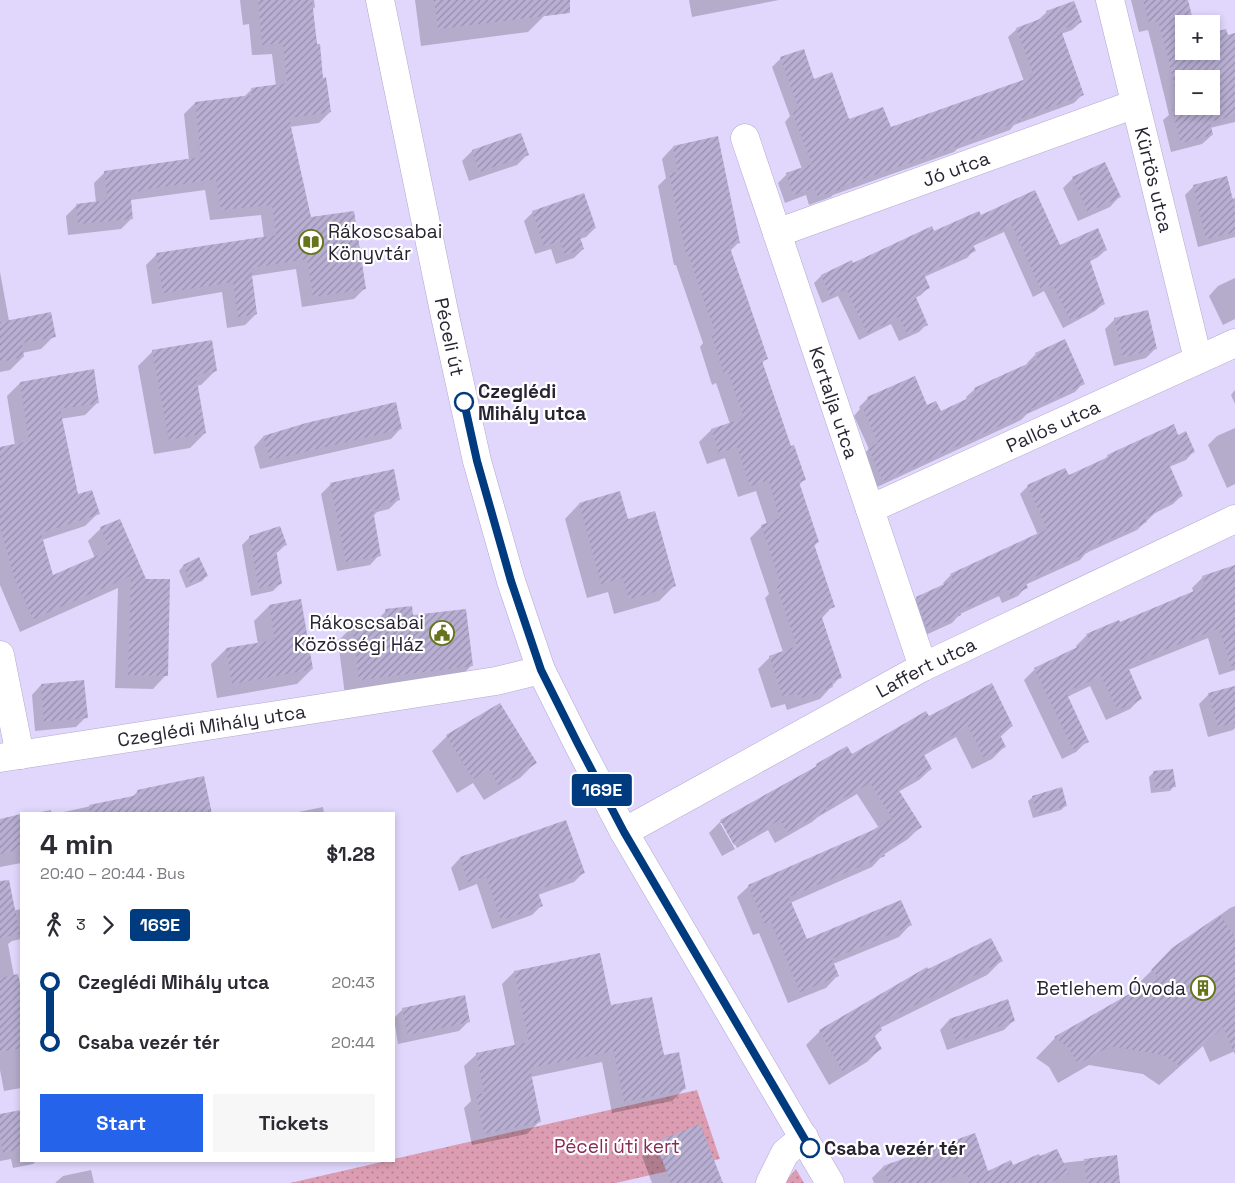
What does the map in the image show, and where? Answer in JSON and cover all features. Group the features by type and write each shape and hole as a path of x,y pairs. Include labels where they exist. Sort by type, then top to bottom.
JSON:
{"street":[{"name":"Péceli út","path":"380,0 477,461 511,581 541,670 624,832 830,1183"},
{"name":"Kürtös utca","path":"1110,0 1198,359"},
{"name":"Jó utca","path":"777,233 1135,104"},
{"name":"Kertalja utca","path":"745,138 923,667"},
{"name":"Pallós utca","path":"870,509 1235,343"},
{"name":"Laffert utca","path":"624,832 923,667 1235,519"},
{"path":"0,655 10,756"},
{"name":"Czeglédi Mihály utca","path":"10,756 496,681 541,670"},
{"path":"770,1183 785,1153 804,1137"}],"green space":[{"name":"Péceli úti kert","path":"697,1090 720,1159 616,1183 290,1183 382,1162 395,1162 395,1159"},
{"name":"Csaba vezér tér","path":"796,1169 804,1183 784,1183"}],"building":[{"path":"258,0 312,0 317,44 320,44 323,78 326,77 331,112 289,118 311,217 354,211 366,289 313,297 307,259 251,268 257,314 238,317 233,282 163,293 156,253 276,235 272,205 221,210 216,179 130,193 133,219 78,224 76,204 108,200 104,171 201,157 195,102 252,95 251,88 287,83 283,43 262,45"},
{"path":"434,0 570,0 570,13 438,29"},
{"path":"1143,0 1188,0 1192,15 1175,15 1175,60 1220,60 1220,31 1226,29 1228,35 1235,33 1235,115 1210,122 1213,135 1181,143 1172,110 1175,109 1175,115 1220,115 1220,70 1175,70 1175,89 1158,21 1149,23"},
{"path":"1074,1 1082,22 1061,30 1084,95 1019,119 1020,121 963,142 964,144 840,187 841,189 818,197 814,188 793,195 786,173 812,164 792,112 799,109 780,57 804,49 814,79 832,72 849,119 883,107 891,127 1034,76 1016,28 1048,16 1046,11"},
{"path":"521,133 529,155 479,172 472,150"},
{"path":"718,136 740,243 729,245 768,359 762,361 791,446 794,445 806,480 799,482 819,542 814,544 835,607 820,612 842,678 831,681 833,687 799,699 797,693 783,697 769,656 797,646 776,585 781,584 761,525 780,518 768,480 750,486 737,447 719,453 711,429 744,418 728,372 724,374 711,334 715,332 688,254 686,254 669,173 678,172 673,146"},
{"path":"1105,162 1121,197 1088,212 1072,177"},
{"path":"1227,176 1235,208 1235,232 1206,239 1193,185"},
{"path":"1035,190 1060,245 1098,228 1107,250 1089,258 1105,304 1071,321 1052,284 1041,290 1012,225 972,243 976,251 924,274 930,288 915,295 928,325 907,334 899,317 867,333 846,289 830,296 821,275 852,260 853,263 932,226 934,231 979,211 981,215"},
{"path":"584,193 596,228 579,234 584,249 565,255 560,241 544,246 532,211"},
{"path":"1148,310 1157,349 1123,357 1114,318"},
{"path":"51,312 56,337 22,343 24,357 0,362 0,322"},
{"path":"1065,339 1085,384 883,481 868,448 878,443 862,406 869,402 867,397 915,376 927,405 936,401 941,411 977,394 974,388 1038,359 1035,353"},
{"path":"212,340 217,371 196,375 206,433 169,440 152,350"},
{"path":"94,369 99,403 60,409 78,494 92,490 100,514 41,533 53,575 110,550 100,527 120,519 146,579 170,579 168,676 128,675 131,576 33,619 14,577 0,527 0,447 29,441 20,382"},
{"path":"396,402 402,429 270,460 263,436 306,423"},
{"path":"1174,424 1178,435 1186,431 1195,452 1169,464 1183,496 1156,509 1157,512 1145,518 1147,522 1088,549 1089,552 1025,581 1028,588 1010,596 1007,589 959,611 961,615 927,630 916,597 953,580 950,574 1047,529 1027,485 1065,468 1069,475"},
{"path":"394,469 400,500 381,504 382,508 373,510 381,556 346,562 330,483"},
{"path":"620,491 628,519 655,511 676,586 629,599 623,578 601,584 579,503"},
{"path":"280,526 287,545 276,549 282,584 259,588 249,536"},
{"path":"199,557 208,576 191,584 183,565"},
{"path":"1235,565 1235,665 1231,666 1219,628 1137,661 1128,667 1142,699 1118,710 1101,676 1066,692 1089,742 1073,749 1034,668 1090,641 1086,634 1206,586 1202,576"},
{"path":"301,599 313,669 232,684 226,648 275,640 269,605"},
{"path":"412,606 413,615 466,609 473,666 359,680 352,625 387,621 385,609"},
{"path":"84,680 88,718 44,722 41,684"},
{"path":"992,683 1013,726 999,733 1006,747 984,758 968,726 923,753 932,769 898,789 922,827 883,852 885,856 789,897 807,939 901,900 912,925 832,959 839,976 800,992 771,922 765,924 748,885 873,830 892,818 870,783 825,809 826,811 787,832 780,820 734,845 720,820 817,766 816,764 847,746 852,754 926,711 929,716"},
{"path":"1235,686 1235,723 1218,727 1208,693"},
{"path":"500,703 537,763 499,786 489,769 473,779 446,735"},
{"path":"1173,769 1176,787 1156,789 1153,771"},
{"path":"204,776 212,812 90,812 89,805 138,795 137,790"},
{"path":"1062,787 1067,806 1037,814 1032,796"},
{"path":"20,814 20,849 0,854 0,819"},
{"path":"566,820 585,873 537,890 543,906 501,920 486,876 468,882 460,857"},
{"path":"9,880 20,934 0,938 0,881"},
{"name":"Betlehem Óvoda","path":"1220,915 1235,937 1235,1054 1223,1027 1180,1066 1163,1055 1110,1046 1078,1064 1068,1047 1054,1037 1159,977 1151,970 1172,948"},
{"path":"991,938 1003,961 879,1023 882,1030 874,1035 882,1049 843,1072 819,1030 927,967 928,969"},
{"path":"600,953 611,1005 652,997 664,1055 679,1052 686,1089 624,1102 614,1051 530,1068 541,1122 484,1134 476,1095 484,1093 476,1053 529,1042 514,971"},
{"path":"18,974 20,983 20,1048 0,1052 0,978"},
{"path":"465,995 470,1022 408,1035 402,1008"},
{"path":"1008,999 1015,1021 956,1041 949,1019"},
{"path":"20,1110 20,1149 3,1153 0,1136 0,1114"},
{"path":"700,1124 723,1183 671,1183 655,1142"},
{"path":"975,1133 988,1171 1011,1160 1013,1165 1057,1149 1069,1174 1049,1183 962,1183 969,1180 966,1173 936,1183 889,1183 883,1166"},
{"path":"1117,1155 1120,1183 1087,1183 1084,1159"}],"bus line":[{"name":"169E","path":"464,402 477,461 511,581 541,670 624,832 810,1148"}],"place":[{"name":"Rákoscsabai Könyvtár","path":"311,242"},
{"name":"Czeglédi Mihály utca","path":"464,402"},
{"name":"Rákoscsabai Közösségi Ház","path":"442,633"},
{"name":"Betlehem Óvoda","path":"1203,988"},
{"name":"Csaba vezér tér","path":"810,1148"}]}
